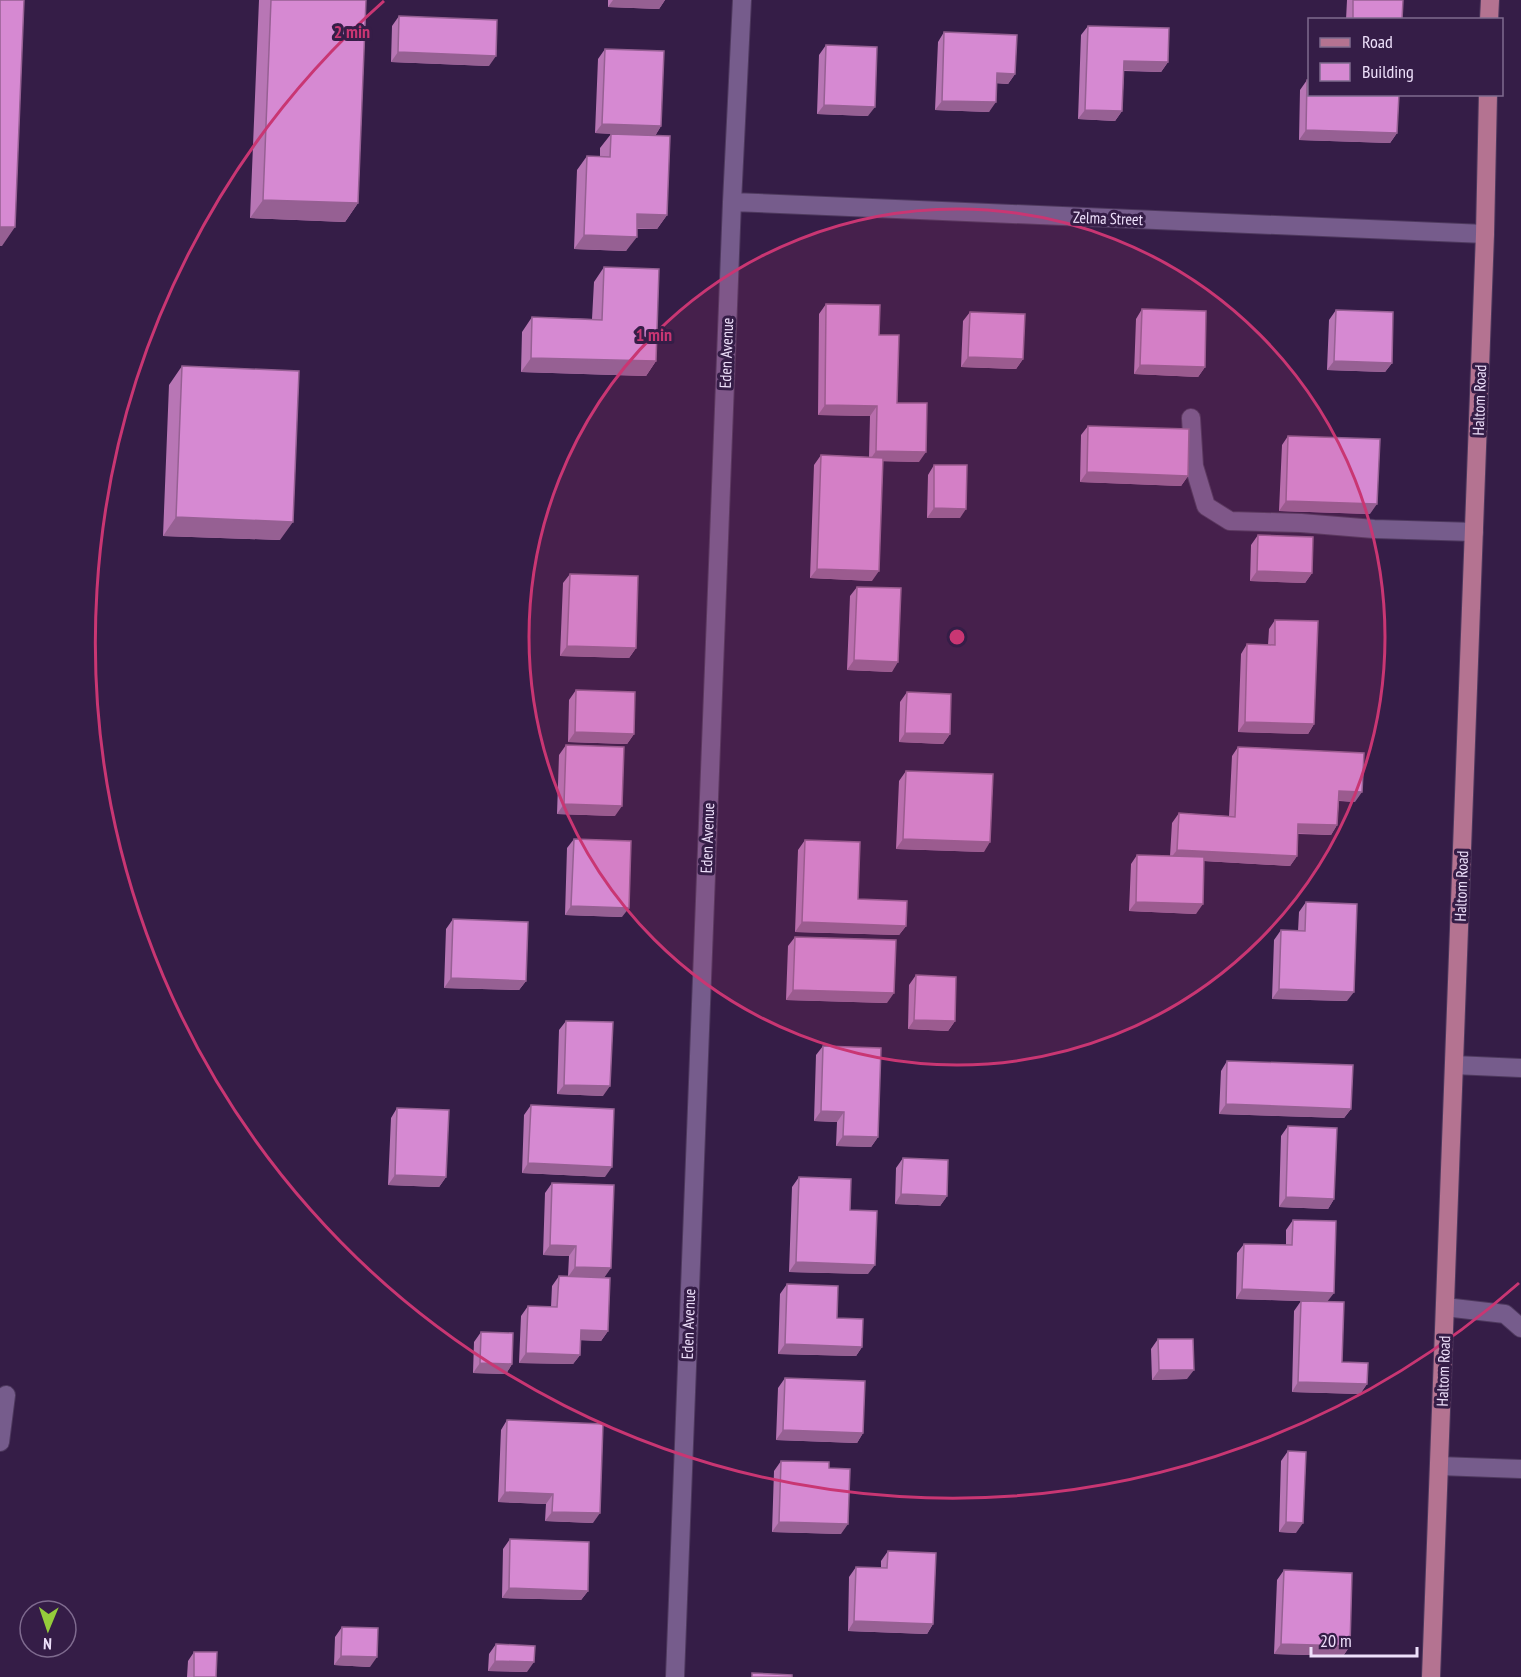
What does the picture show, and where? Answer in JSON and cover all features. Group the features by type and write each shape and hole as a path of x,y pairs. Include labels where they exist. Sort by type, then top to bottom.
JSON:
{"main road":[{"path":"1489,18 1490,0"},
{"name":"Haltom Road","path":"1431,1677 1485,234 1488,96"}],"street":[{"name":"Eden Avenue","path":"675,1677 732,202 742,0"},
{"name":"Zelma Street","path":"732,202 1485,234"},
{"path":"1191,418 1194,466 1206,506 1230,521 1474,532"},
{"path":"1454,1065 1521,1068"},
{"path":"1445,1307 1505,1314 1521,1328"},
{"path":"0,1442 6,1395"},
{"path":"1439,1466 1521,1469"}],"building":[{"path":"0,0 24,0 15,227 0,227"},
{"path":"271,0 366,0 358,203 263,200"},
{"path":"1353,0 1403,0 1402,18 1353,18"},
{"path":"399,16 497,20 496,56 398,52"},
{"path":"1088,26 1169,28 1168,62 1124,61 1122,111 1085,110"},
{"path":"944,32 1017,35 1015,74 997,73 996,102 942,101"},
{"path":"826,45 877,47 875,107 824,105"},
{"path":"605,49 664,51 661,126 602,124"},
{"path":"1307,80 1308,96 1399,96 1397,133 1306,130"},
{"path":"611,134 670,136 667,215 637,214 637,237 584,235 587,156 610,157"},
{"path":"604,267 659,269 656,361 531,358 532,317 602,320"},
{"path":"826,304 880,305 879,335 899,335 897,403 927,403 926,452 876,451 877,406 825,405"},
{"path":"1142,309 1206,311 1205,367 1140,365"},
{"path":"1336,310 1393,312 1392,363 1334,361"},
{"path":"970,312 1025,314 1023,359 968,357"},
{"path":"182,366 299,371 293,522 176,517"},
{"path":"1088,426 1189,429 1188,476 1087,472"},
{"path":"1288,436 1380,439 1377,504 1286,501"},
{"path":"821,455 883,458 879,571 817,569"},
{"path":"934,465 967,465 966,509 934,508"},
{"path":"1258,535 1313,537 1312,573 1257,571"},
{"path":"570,574 638,576 636,648 567,646"},
{"path":"857,587 901,588 898,662 854,660"},
{"path":"1275,620 1318,621 1314,724 1245,722 1247,644 1275,645"},
{"path":"576,690 635,692 634,734 575,732"},
{"path":"907,692 951,694 950,734 905,733"},
{"path":"566,745 624,747 622,806 564,804"},
{"path":"1238,747 1364,753 1362,792 1339,791 1337,825 1298,824 1297,856 1177,850 1179,813 1235,817"},
{"path":"906,771 993,774 990,842 903,839"},
{"path":"574,839 631,841 629,908 571,906"},
{"path":"805,840 860,842 858,899 907,901 906,926 802,922"},
{"path":"1137,855 1204,857 1203,904 1136,902"},
{"path":"1306,902 1357,904 1354,992 1279,989 1281,930 1305,931"},
{"path":"453,919 528,922 526,981 451,978"},
{"path":"795,937 896,940 894,993 793,990"},
{"path":"916,975 956,977 955,1021 914,1020"},
{"path":"566,1021 613,1022 610,1086 564,1085"},
{"path":"823,1046 881,1048 878,1137 843,1136 844,1112 821,1111"},
{"path":"1227,1061 1353,1065 1351,1109 1226,1104"},
{"path":"531,1105 614,1109 612,1167 528,1163"},
{"path":"397,1108 449,1110 446,1177 395,1175"},
{"path":"1288,1126 1337,1128 1334,1199 1286,1197"},
{"path":"903,1158 948,1160 947,1196 901,1194"},
{"path":"799,1177 851,1179 850,1210 877,1211 875,1265 796,1262"},
{"path":"552,1183 614,1185 611,1268 575,1267 576,1246 550,1245"},
{"path":"1293,1220 1336,1221 1334,1293 1242,1289 1244,1244 1292,1245"},
{"path":"559,1276 610,1278 608,1331 581,1330 580,1355 526,1353 528,1306 557,1307"},
{"path":"787,1284 838,1286 837,1318 863,1319 862,1347 785,1344"},
{"path":"1301,1301 1344,1302 1342,1362 1368,1363 1367,1384 1298,1382"},
{"path":"481,1332 513,1333 512,1364 480,1363"},
{"path":"1158,1339 1193,1339 1194,1370 1159,1370"},
{"path":"785,1378 865,1381 863,1433 783,1430"},
{"path":"507,1420 603,1424 600,1513 552,1512 553,1494 505,1492"},
{"path":"1288,1451 1306,1452 1303,1523 1286,1522"},
{"path":"781,1461 829,1462 829,1468 850,1469 848,1524 779,1522"},
{"path":"510,1539 589,1542 588,1591 509,1588"},
{"path":"888,1551 936,1553 933,1624 854,1621 856,1567 887,1568"},
{"path":"1284,1570 1352,1573 1350,1646 1281,1644"},
{"path":"342,1627 378,1628 377,1657 341,1656"},
{"path":"496,1644 535,1646 534,1662 495,1661"},
{"path":"194,1652 217,1652 216,1677 194,1677"},
{"path":"752,1673 792,1675 792,1677 752,1677"}]}
